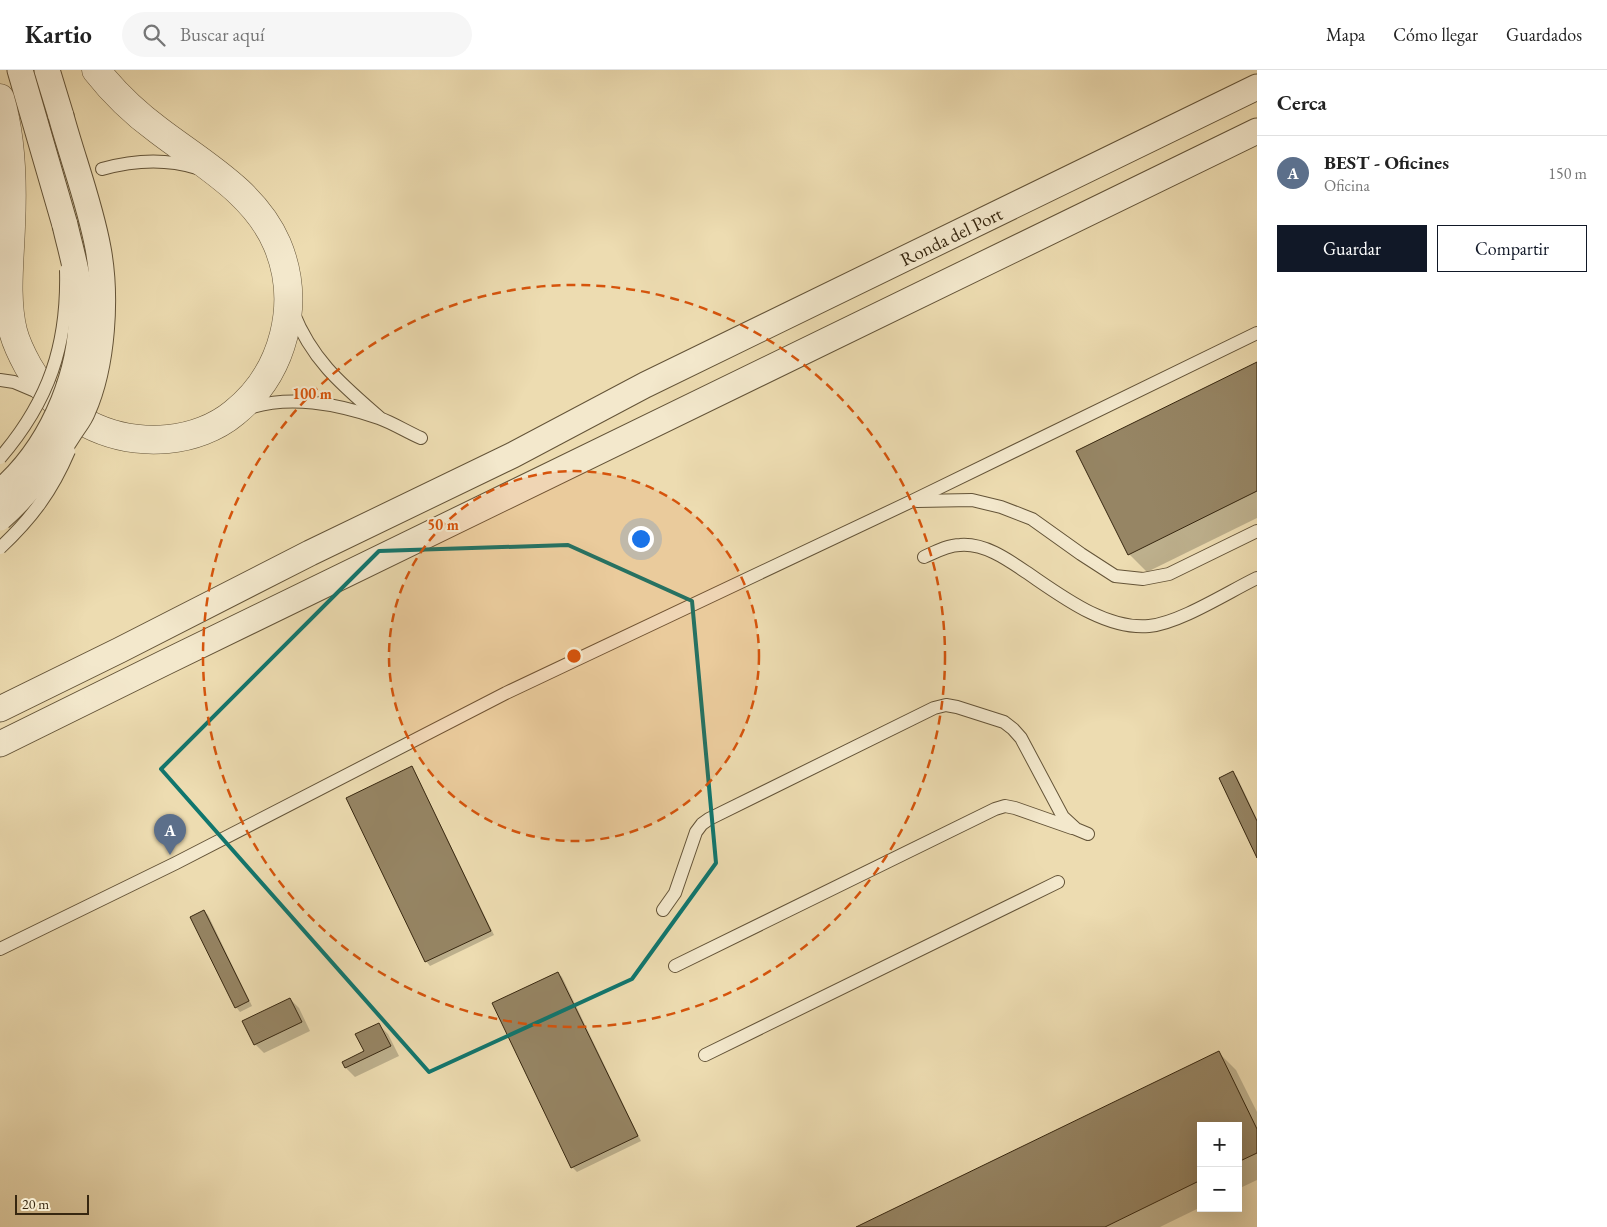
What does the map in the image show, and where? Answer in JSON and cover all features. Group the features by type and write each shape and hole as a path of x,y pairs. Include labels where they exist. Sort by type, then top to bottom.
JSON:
{"street":[{"path":"0,492 31,460 42,444 61,407 74,366 81,317 80,292 65,225 20,70"},
{"path":"0,518 38,477 63,443 83,410 92,384 101,332 103,310 98,249 92,222 47,70"},
{"path":"0,98 7,132 5,159 12,194 9,288 13,331 30,369 52,398 68,412 89,426 112,435 133,439 179,438 220,423 234,414 251,397 273,364 287,325 289,304 284,265 277,244 266,223 250,204 226,180 141,117 96,70"},
{"name":"Ronda del Port","path":"0,709 325,546 513,455 645,386 1257,87"},
{"path":"0,744 1257,131"}],"lane":[{"path":"102,168 143,160 164,161 185,164 205,170 226,180"},
{"path":"0,458 21,432 43,395 53,372 64,326 67,300 65,225"},
{"path":"0,320 9,288"},
{"path":"289,304 298,326 320,361 336,379 380,419"},
{"path":"0,950 176,863 506,693 912,501 1257,332"},
{"path":"0,380 14,382 52,398"},
{"path":"234,414 268,404 311,402 336,406 380,419 421,438"},
{"path":"0,548 36,510 49,491 71,446 83,410"},
{"path":"912,501 972,500 1001,507 1032,518 1115,576 1142,579 1168,574 1257,531"},
{"path":"924,557 940,549 960,545 983,548 1009,560 1074,605 1100,617 1127,624 1149,626 1175,619 1257,578"},
{"path":"663,910 675,893 696,832 702,824 934,708 946,705 1004,722 1013,729 1021,738 1063,816 1082,832 1016,808 1005,806 995,809 676,966"},
{"path":"705,1054 1058,882"}],"highlighted area":[{"path":"568,545 692,601 716,863 632,979 429,1072 161,769 379,551"}],"building":[{"path":"1257,362 1257,491 1128,555 1076,451"},
{"path":"412,766 491,931 425,962 346,798"},
{"path":"1233,771 1257,821 1257,858 1219,778"},
{"path":"204,910 249,1001 235,1008 190,917"},
{"path":"558,972 638,1136 571,1168 492,1003"},
{"path":"290,998 302,1022 254,1045 242,1021"},
{"path":"379,1023 391,1046 345,1068 342,1062 364,1051 355,1034"},
{"path":"1219,1051 1257,1129 1257,1153 1242,1160 1242,1122 1197,1122 1197,1182 1105,1227 856,1227"}],"place":[{"name":"BEST - Oficines","path":"170,855"}]}
